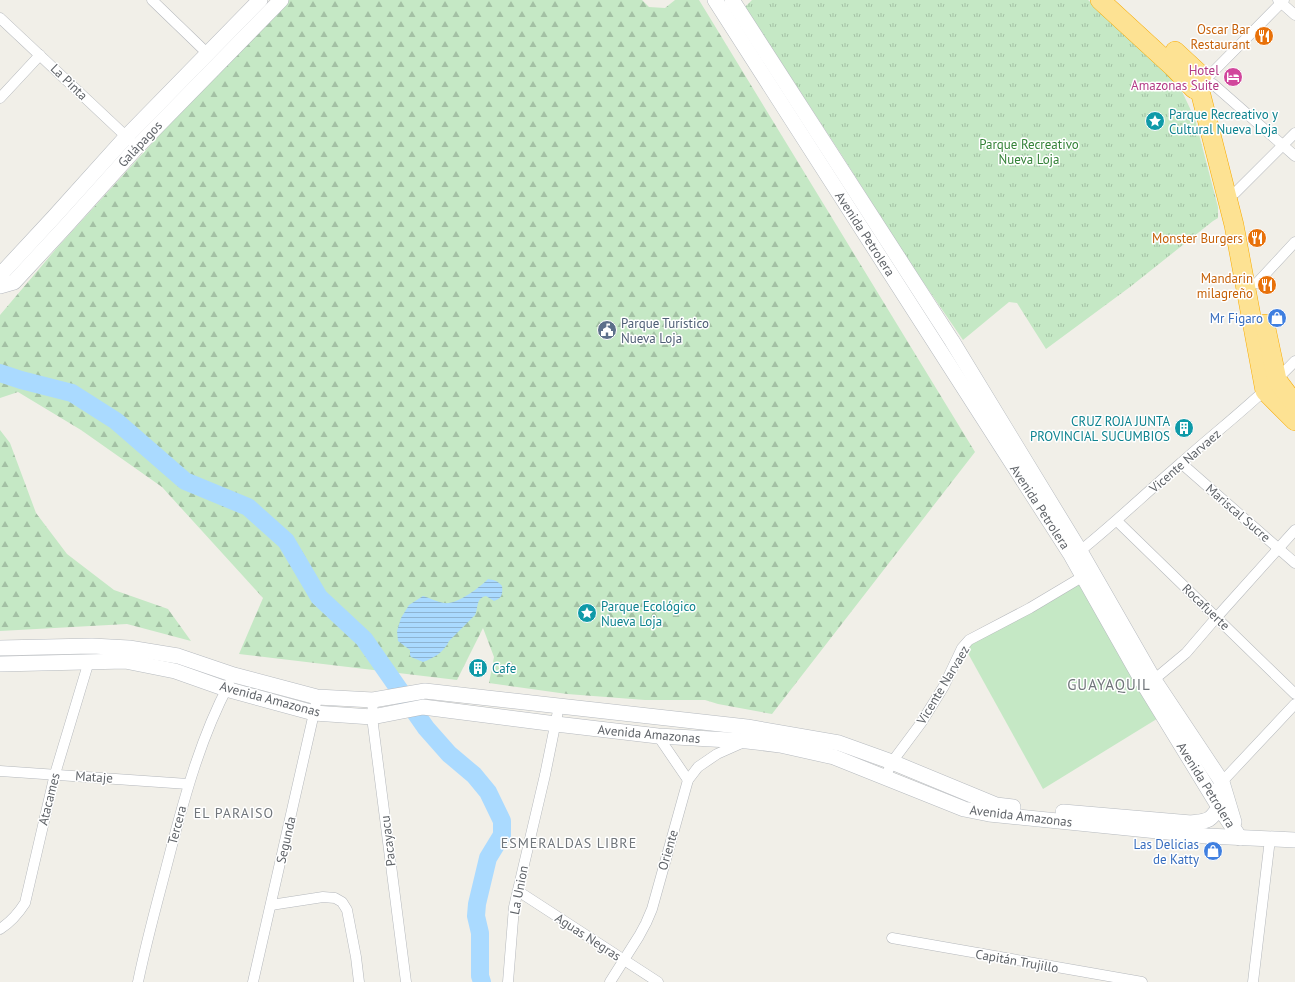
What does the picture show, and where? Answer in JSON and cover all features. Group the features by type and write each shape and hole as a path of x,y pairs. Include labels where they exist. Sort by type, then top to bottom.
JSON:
{"highway":[{"path":"1100,0 1178,71 1204,86 1234,225 1251,284"},
{"path":"1120,0 1204,86 1236,193 1251,284 1271,386 1295,422"},
{"path":"1271,386 1295,404"}],"main road":[{"name":"Galápagos","path":"0,286 14,282 44,251 131,142 208,54 260,0"},
{"name":"Galápagos","path":"0,281 3,272 50,222 131,142 281,0"},
{"name":"Avenida Petrolera","path":"730,5 952,341 1076,553 1215,801 1240,838"},
{"name":"Avenida Petrolera","path":"1076,553 1082,577 1149,683 1222,782 1240,838"},
{"name":"Avenida Amazonas","path":"0,648 92,646 129,648 178,656 234,675 317,698 379,699 425,691 780,732 839,743 892,762 996,805 1191,823 1208,820 1213,816 1215,801"},
{"name":"Avenida Amazonas","path":"0,664 89,661 125,662 175,671 226,689 314,713 378,716 423,707 658,736 747,741 834,757 964,809 989,814 1207,836 1295,840"}],"street":[{"path":"152,0 208,54"},
{"path":"1295,15 1281,1 1204,86 1284,146 1295,156"},
{"name":"La Pinta","path":"0,18 131,142"},
{"path":"0,98 40,55"},
{"path":"1236,193 1284,146 1295,133"},
{"path":"1251,284 1295,242"},
{"name":"Vicente Narvaez","path":"1076,553 1117,520 1180,463 1271,386 1295,361"},
{"name":"Mariscal Sucre","path":"1180,463 1295,563"},
{"name":"Rocafuerte","path":"1117,520 1295,694"},
{"path":"1149,683 1186,653 1295,530"},
{"name":"Vicente Narvaez","path":"885,778 892,762 921,723 944,686 962,648 969,640 1030,608 1082,577"},
{"name":"Atacames","path":"0,929 18,914 25,903 55,774 89,661"},
{"name":"Tercera","path":"138,982 146,944 188,784 215,712 234,675"},
{"name":"Segunda","path":"253,982 317,698"},
{"name":"Pacayacu","path":"379,699 378,716 406,982"},
{"path":"1215,801 1222,782 1295,704"},
{"name":"La Union","path":"508,982 514,907 545,775 559,706"},
{"path":"658,736 688,780"},
{"name":"Oriente","path":"610,982 639,936 652,909 688,780 698,766 717,754 747,741"},
{"name":"Mataje","path":"0,771 188,784"},
{"path":"1253,982 1270,839"},
{"name":"Aguas Negras","path":"518,891 658,982"},
{"path":"271,905 323,898 335,898 342,902 347,910 360,982"},
{"name":"Capitán Trujillo","path":"892,938 1142,982"}],"green space":[{"path":"282,0 642,0 649,7 665,8 675,0 699,0 975,452 772,714 718,704 705,700 645,700 567,694 489,683 494,657 483,628 457,680 239,654 263,598 162,487 81,430 18,392 0,398 0,315 56,249"},
{"name":"Parque Recreativo Nueva Loja","path":"752,0 1088,0 1168,72 1178,83 1195,119 1218,207 1218,218 1130,287 1046,349 1017,303 1009,302 963,340 908,260 745,7"},
{"path":"0,430 10,443 36,513 67,554 114,590 168,609 191,641 127,624 0,631"},
{"path":"1079,582 1160,717 1043,789 965,648"}],"water":[{"path":"488,579 496,581 502,586 502,593 499,599 494,601 486,596 480,599 475,615 435,656 423,662 411,657 410,650 398,641 397,631 401,618 409,605 423,596 439,602 449,603 461,599 474,591"}],"waterway":[{"path":"0,373 72,393 116,421 185,481 248,507 286,541 319,597 364,639 426,728 449,754 474,775 488,792 502,821 502,835 488,858 477,904 476,916 480,933 480,976 482,982"}],"place":[{"name":"Oscar Bar Restaurant","path":"1264,36"},
{"name":"Hotel Amazonas Suite","path":"1233,77"},
{"name":"Parque Recreativo y Cultural Nueva Loja","path":"1155,121"},
{"name":"Monster Burgers","path":"1257,238"},
{"name":"Mandarin milagreño","path":"1267,285"},
{"name":"Mr Figaro","path":"1277,318"},
{"name":"Parque Turístico Nueva Loja","path":"607,330"},
{"name":"CRUZ ROJA JUNTA PROVINCIAL SUCUMBIOS","path":"1184,428"},
{"name":"Parque Ecológico Nueva Loja","path":"587,613"},
{"name":"Cafe","path":"478,668"},
{"name":"Las Delicias de Katty","path":"1213,851"}],"district":[{"name":"GUAYAQUIL","path":"1109,684"},
{"name":"EL PARAISO","path":"234,813"},
{"name":"ESMERALDAS LIBRE","path":"569,843"}]}
